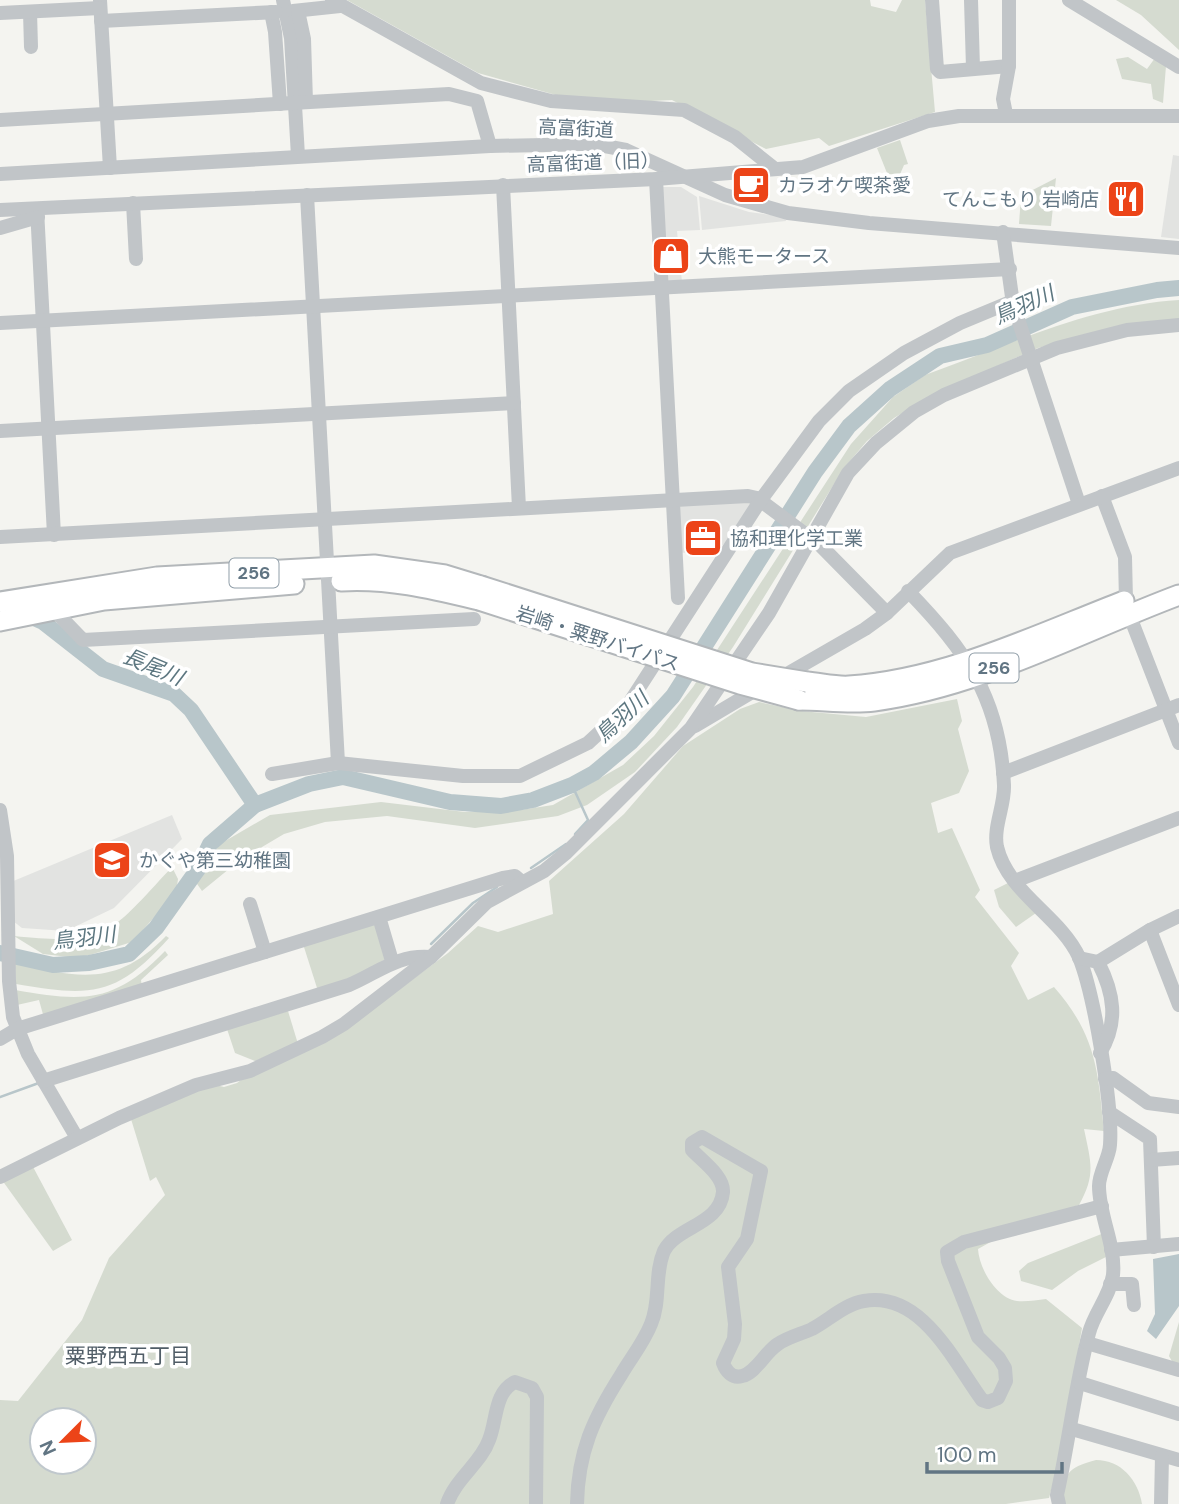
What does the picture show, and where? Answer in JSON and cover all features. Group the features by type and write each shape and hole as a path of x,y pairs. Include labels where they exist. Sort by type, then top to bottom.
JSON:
{"highway":[{"name":"岩崎・粟野バイパス","path":"1,614 26,597 157,577 328,575 372,579 419,586 478,601 740,684 871,701 905,695 1127,607 1179,582"},
{"name":"岩崎・粟野バイパス","path":"1,614 46,612 151,595 328,575"},
{"name":"岩崎・粟野バイパス","path":"1127,607 1179,594"}],"street":[{"path":"932,0 937,69 940,72 1009,66"},
{"path":"971,0 973,68"},
{"path":"1006,114 1003,99 1009,66 1009,0"},
{"path":"1069,0 1179,67"},
{"path":"298,156 304,39 296,11 336,3 470,78 509,92 591,106 673,107 684,110 735,136 775,169"},
{"path":"0,4 0,13 277,8"},
{"path":"277,8 291,38 301,103"},
{"path":"277,8 275,32 280,104"},
{"path":"100,10 110,168"},
{"path":"30,12 31,47"},
{"path":"0,120 449,94 477,101 490,146"},
{"name":"高富街道（旧）","path":"0,210 37,213 133,204 688,178 803,167 928,121 959,116 1179,116"},
{"name":"高富街道","path":"0,174 490,146 594,144 626,150 725,195 788,213 869,223 1179,248"},
{"path":"656,179 677,598"},
{"path":"503,185 519,508"},
{"path":"307,195 338,763"},
{"path":"133,204 136,259"},
{"path":"0,228 37,213 54,535"},
{"path":"1003,232 1013,303 1028,358 1056,428 1079,504"},
{"path":"0,323 1010,269"},
{"path":"272,774 338,763 463,776 520,776 588,743 626,708 639,690 671,634 819,421 849,391 904,353 960,323 1013,303"},
{"path":"0,1177 77,1138 196,1086 250,1071 298,1050 344,1024 431,957 487,902 566,853 691,728 769,613 809,537 848,473 876,443 914,412 944,395 1057,348 1127,330 1179,325"},
{"path":"0,431 319,416 514,403"},
{"path":"691,728 751,691 805,666 887,613 950,553 1179,468"},
{"path":"0,537 748,496 809,537 887,613"},
{"path":"1102,496 1125,557 1127,607 1173,707 1179,743"},
{"path":"908,591 950,634 973,668 997,736 1003,773 1004,793 996,836 1002,860 1015,881 1044,911 1079,958 1105,1079 1110,1147 1099,1186 1113,1274 1087,1343 1057,1495 1059,1504"},
{"path":"46,612 83,640 330,625 478,601"},
{"path":"1003,773 1173,707"},
{"path":"0,810 7,848 3,892 5,932 17,1029 43,1081 77,1138"},
{"path":"1015,881 1179,818"},
{"path":"0,1039 17,1029 503,878 515,877 522,882"},
{"path":"250,904 265,952"},
{"path":"1079,958 1098,962 1150,930 1179,916"},
{"path":"379,918 392,961"},
{"path":"1150,930 1179,1005"},
{"path":"43,1081 349,985 392,961 416,956 431,957"},
{"path":"1098,962 1113,998 1108,1040 1100,1053"},
{"path":"1105,1079 1113,1078 1149,1103 1179,1107"},
{"path":"1109,1112 1150,1139 1154,1247"},
{"path":"577,1504 580,1457 618,1379 651,1324 657,1308 660,1264 665,1250 673,1240 707,1219 723,1192 719,1178 692,1150 695,1139 702,1137 761,1171 747,1239 728,1267 735,1324 734,1339 723,1363 725,1370 733,1377 743,1376 751,1371 778,1343 865,1301 888,1303 909,1310 923,1320 982,1400 988,1402 998,1398 1006,1381 1004,1368 978,1337 948,1261 947,1252 964,1242 1101,1206"},
{"path":"1151,1160 1179,1158"},
{"path":"1111,1250 1179,1244"},
{"path":"1110,1284 1132,1283 1134,1305"},
{"path":"1087,1343 1179,1370"},
{"path":"447,1504 461,1476 488,1444 501,1393 515,1382 533,1388 537,1397 536,1504"},
{"path":"1080,1383 1179,1414"},
{"path":"1072,1429 1179,1460"},
{"path":"1161,1504 1162,1456"}],"shaded area":[{"path":"347,0 870,0 871,6 896,12 902,0 925,0 935,112 829,146 819,138 766,149 672,100 588,104 478,73"},
{"path":"1116,0 1179,0 1179,50 1141,15"},
{"path":"1128,57 1147,69 1155,58 1166,66 1163,103 1153,99 1151,84 1122,79 1116,59"},
{"path":"900,140 908,164 904,165 895,186 887,184 887,173 877,148"},
{"path":"1173,155 1179,156 1179,239 1161,237"},
{"path":"1056,178 1051,226 1019,224 1021,196"},
{"name":"大熊モータース","path":"659,187 681,187 697,197 700,230 677,231 682,282 665,283"},
{"path":"699,196 749,212 785,217 786,221 702,230"},
{"path":"1179,300 1179,322 1093,333 1038,348 934,394 894,418 867,441 844,468 733,647 677,727 635,772 587,805 558,816 475,828 387,816 325,822 284,834 240,860 202,891 195,881 220,844 270,815 381,802 465,812 520,810 553,805 623,765 654,736 693,687 851,444 893,397 925,375 1050,328 1146,303"},
{"name":"協和理化学工業","path":"676,502 754,502 742,526 717,551 678,553"},
{"path":"957,699 962,721 958,729 969,771 959,793 931,803 938,833 952,828 980,890 975,897 1019,953 1011,966 1028,1000 1054,987 1079,1021 1087,1038 1097,1071 1104,1131 1084,1129 1091,1168 1088,1185 1079,1205 1025,1223 978,1249 985,1273 1002,1294 1017,1301 1046,1299 1082,1328 1059,1462 1049,1498 1006,1504 0,1504 0,1400 18,1401 82,1320 109,1258 165,1195 156,1177 150,1181 131,1119 212,1084 224,1087 237,1083 259,1066 338,1035 448,953 478,926 498,932 553,914 549,881 624,814 683,746 740,709 759,702 801,711 866,717"},
{"name":"かぐや第三幼稚園","path":"172,815 182,839 114,908 66,931 22,928 13,921 11,882"},
{"path":"172,867 178,879 176,893 132,942 83,957 69,957 43,954 14,936 70,939 105,930 135,907"},
{"path":"1010,882 1036,913 1016,927 999,907 994,890"},
{"path":"381,921 392,955 356,977 318,991 303,944"},
{"path":"166,936 169,938 133,972 101,988 64,991 16,984 15,963 78,974 113,971 131,964"},
{"path":"165,951 168,955 141,980 142,987 44,1018 39,1000 17,1005 15,990 79,997 113,990 130,981"},
{"path":"288,1011 298,1044 255,1061 235,1053 227,1029"},
{"path":"32,1165 72,1240 53,1251 2,1180"},
{"path":"1104,1233 1108,1256 1078,1271 1052,1290 1021,1281 1019,1271 1028,1263"},
{"path":"1179,1254 1179,1306 1156,1339 1147,1331 1155,1314 1153,1259"},
{"path":"1179,1322 1179,1374 1169,1356"},
{"path":"1096,1460 1113,1464 1127,1473 1137,1487 1142,1504 1064,1504 1064,1486 1068,1474 1078,1466"}],"waterway":[{"name":"鳥羽川","path":"0,953 53,965 89,963 129,954 156,928 198,869 210,844 255,805 309,784 343,777 450,802 501,806 533,800 594,773 631,742 673,696 815,472 849,426 890,389 940,356 987,345 1072,307 1179,288"},
{"name":"長尾川","path":"25,614 43,622 103,669 174,694 191,710 255,805"},
{"path":"572,785 588,820 575,834"},
{"path":"531,868 566,844"},
{"path":"431,944 473,903 497,887"},
{"path":"0,1097 36,1084"}],"place":[{"name":"カラオケ喫茶愛","path":"751,185"},
{"name":"てんこもり 岩崎店","path":"1126,199"},
{"name":"大熊モータース","path":"671,256"},
{"name":"協和理化学工業","path":"703,538"},
{"name":"かぐや第三幼稚園","path":"112,860"}],"district":[{"name":"粟野西五丁目","path":"128,1356"}]}
